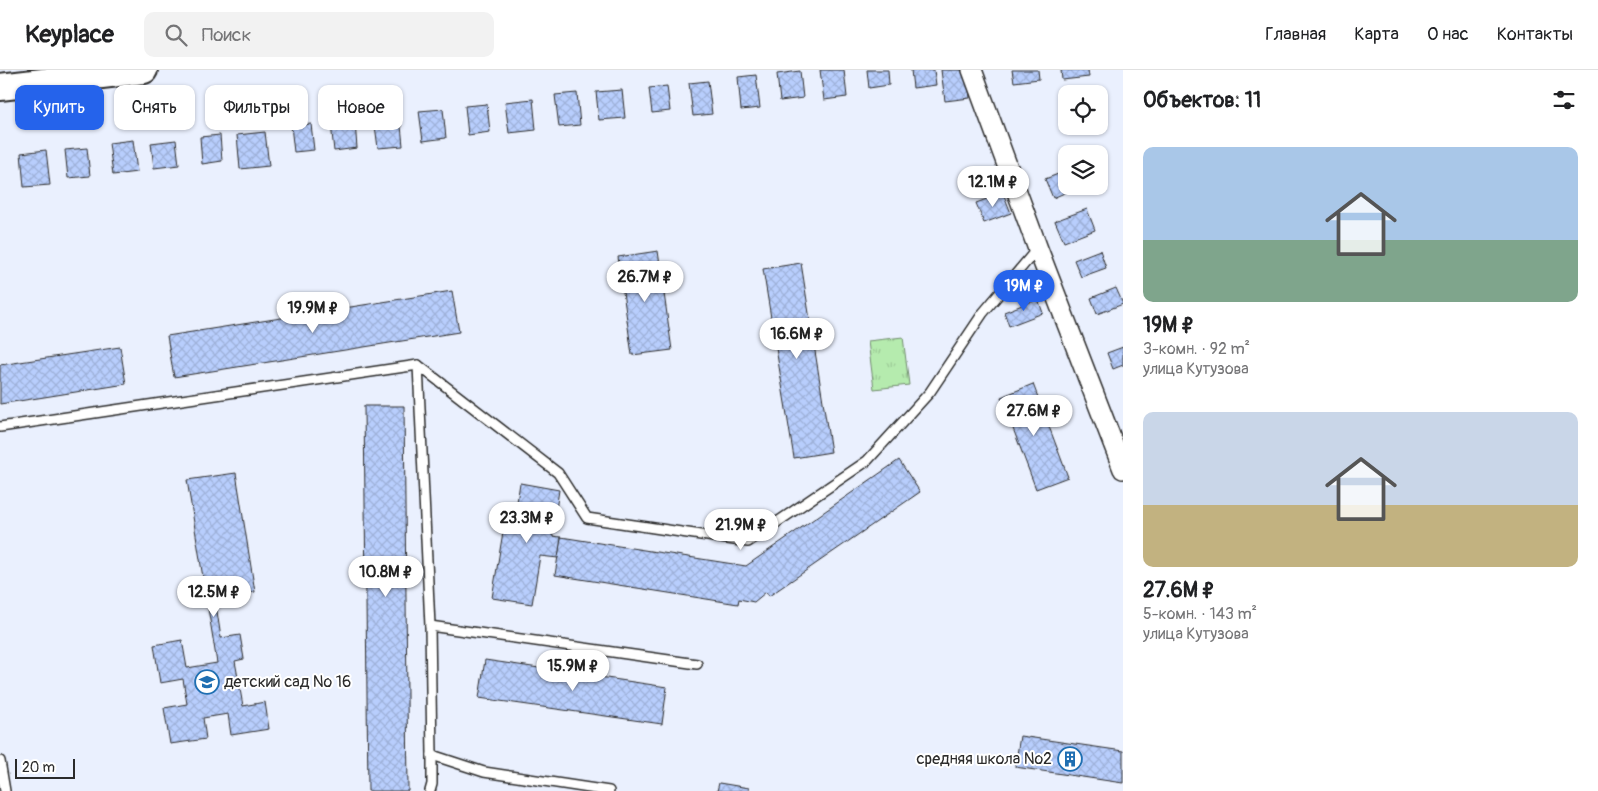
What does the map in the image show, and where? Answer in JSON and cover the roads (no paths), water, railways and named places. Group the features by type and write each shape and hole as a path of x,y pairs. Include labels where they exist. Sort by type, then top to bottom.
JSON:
{"main road":[{"path":"0,87 144,70"}],"street":[{"path":"972,70 1038,249 1123,469"}],"lane":[{"path":"0,427 418,365 558,474 587,518 748,542 866,461 930,392 983,313 1038,249"},
{"path":"418,365 430,626 432,755 432,784 430,791"},
{"path":"430,626 697,664"},
{"path":"432,755 484,772 609,791"},
{"path":"0,761 5,791"}],"place":[{"name":"детский сад № 16","path":"207,682"},
{"name":"средняя школа №2","path":"1070,759"}]}
